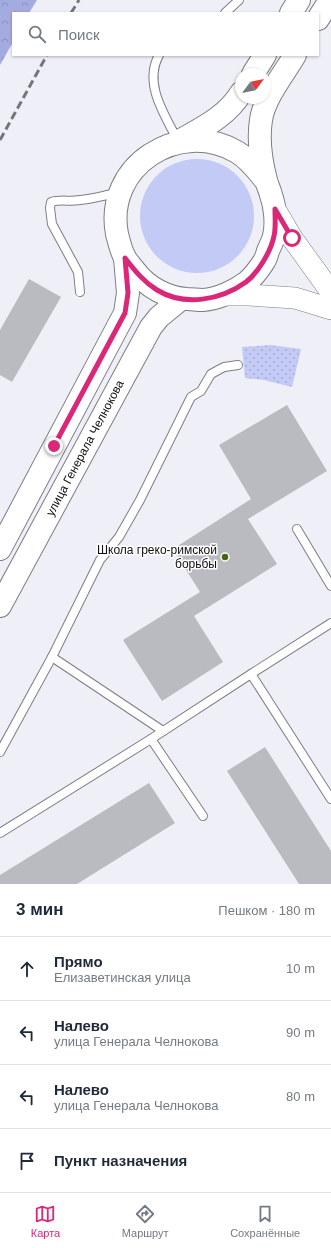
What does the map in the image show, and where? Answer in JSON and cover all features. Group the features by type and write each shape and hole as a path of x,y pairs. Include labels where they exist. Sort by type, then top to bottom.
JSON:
{"main road":[{"path":"292,12 299,0"},
{"path":"319,17 330,0"},
{"path":"256,68 263,56"},
{"path":"294,56 265,105 261,118 259,135 266,181 275,209 292,238 331,292"},
{"path":"235,103 223,115 178,142 157,150 145,158 135,168 121,193 116,216 116,227 119,243 125,258 139,276 157,290 180,299 203,300 224,295 295,298 331,309"},
{"path":"178,142 199,140 219,144 238,152 253,165 266,181"},
{"path":"224,295 247,282 265,261 274,236 275,209"},
{"path":"0,549 125,313 128,293 125,258"},
{"name":"улица Генерала Челнокова","path":"0,606 151,327 159,317 180,299"}],"lane":[{"path":"226,12 239,0"},
{"path":"158,56 154,69 153,78 155,90 178,142"},
{"path":"80,292 78,272 52,224 50,208 52,202 58,200 80,200 121,193"},
{"path":"0,752 52,657 100,560 119,537 140,500 191,397 201,391 211,374 224,367 238,365"},
{"path":"297,529 331,586"},
{"path":"0,833 151,739 331,623"},
{"path":"52,657 163,731"},
{"path":"251,674 331,799"},
{"path":"151,739 203,816"}],"shaded area":[{"path":"197,159 219,163 237,176 250,194 254,216 250,238 237,256 219,269 197,273 175,269 157,256 144,238 140,216 144,194 157,176 175,163"},
{"path":"270,345 301,349 292,387 264,380 245,378 242,347"}],"green space":[{"path":"0,0 37,0 30,12 12,12 12,44 0,65"}],"building":[{"path":"29,279 61,297 12,382 0,375 0,330"},
{"path":"287,405 327,471 248,519 277,564 194,616 223,662 162,701 123,640 200,592 173,549 251,499 219,445"},
{"path":"265,747 331,851 331,884 299,884 227,771"},
{"path":"149,783 175,823 77,884 0,884 0,875"}],"railway":[{"path":"72,12 79,0"},
{"path":"0,140 46,56"}],"place":[{"name":"Школа греко-римской борьбы","path":"225,557"}],"route":[{"path":"54,446 125,313 128,293 125,258 139,276 164,294 180,299 203,300 224,295 247,282 265,261 274,236 275,209 292,238"}]}
